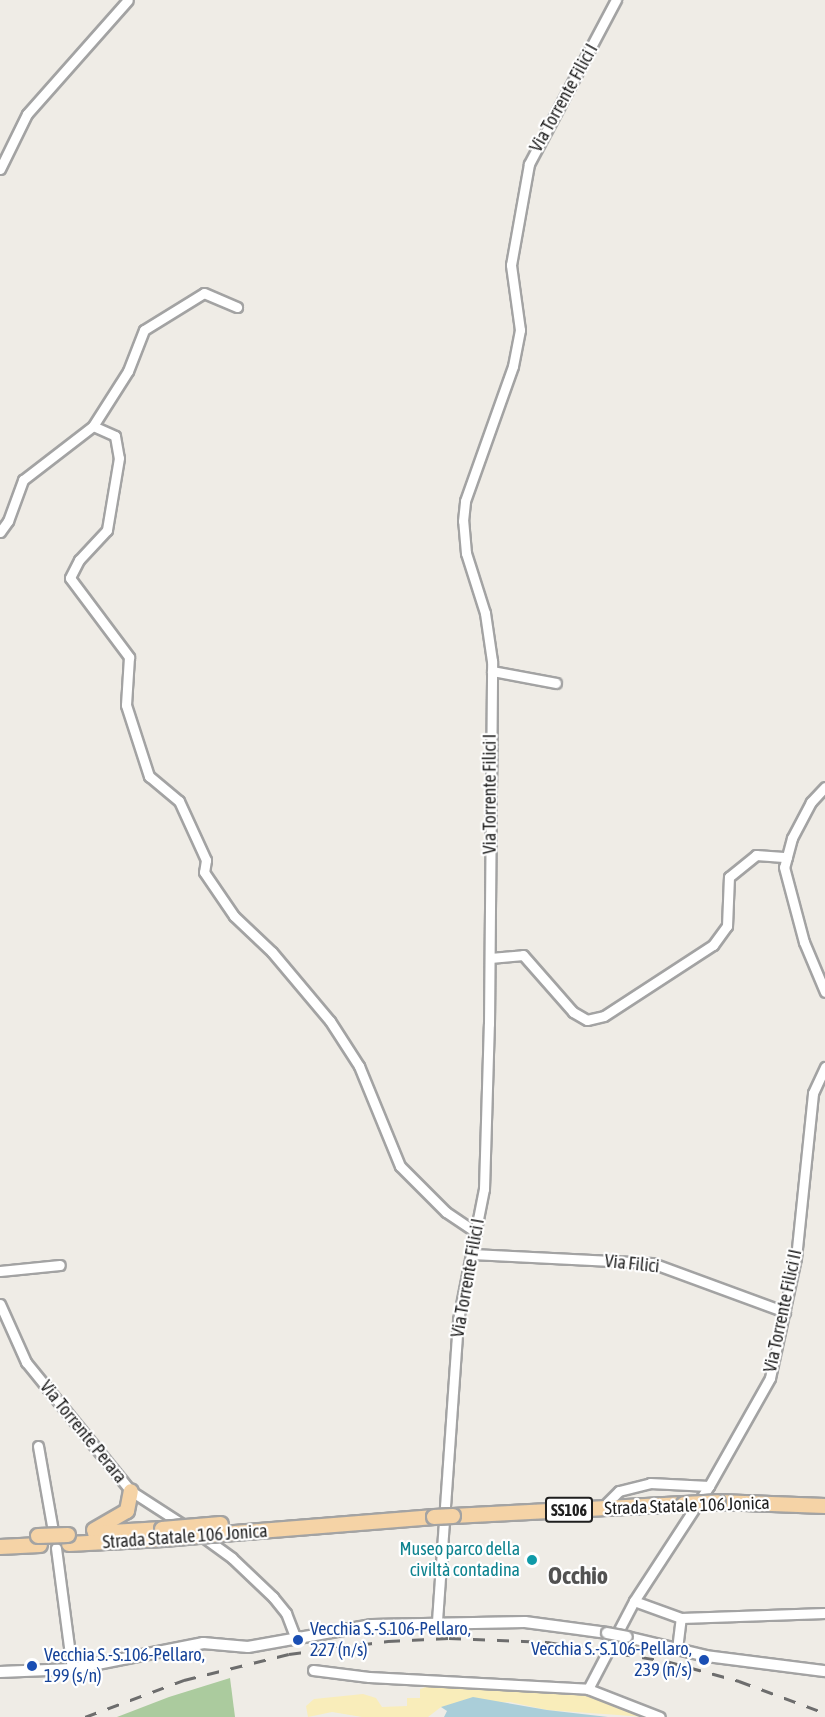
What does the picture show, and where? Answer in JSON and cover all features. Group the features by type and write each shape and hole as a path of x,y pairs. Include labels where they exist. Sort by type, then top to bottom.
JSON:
{"main road":[{"path":"84,1534 118,1518 131,1496"},
{"name":"Strada Statale 106 Jonica","path":"0,1539 64,1542 222,1529 333,1528 370,1521 602,1508 619,1501 825,1506"},
{"name":"Strada Statale 106 Jonica","path":"64,1542 84,1534 163,1534"},
{"name":"Strada Statale 106 Jonica","path":"0,1547 39,1541"}],"street":[{"path":"0,169 27,114 128,0"},
{"name":"Via Torrente Filici I","path":"437,1621 457,1330 484,1190 490,958 492,671 485,613 466,553 463,521 465,501 513,366 520,330 511,265 519,207 536,147 616,0"},
{"path":"0,532 8,521 23,480 93,426 128,371 144,330 204,293 237,307"},
{"path":"93,426 115,436 119,458 107,530 79,560 70,578 129,657 126,705 149,776 179,801 206,860 204,872 234,916 272,952 330,1021 359,1065 400,1166 446,1212 476,1232"},
{"path":"492,671 556,683"},
{"path":"825,787 811,802 784,867 804,942 825,992"},
{"path":"490,958 523,955 573,1012 586,1020 604,1016 713,945 727,926 729,877 756,855 787,857"},
{"name":"Via Torrente Filici II","path":"588,1689 634,1601 709,1486 770,1378 796,1258 813,1094 825,1067"},
{"name":"Via Filici","path":"472,1254 652,1263 785,1312"},
{"path":"0,1270 60,1265"},
{"name":"Via Torrente Perara","path":"0,1304 26,1362 131,1496 213,1543 251,1574 285,1613 295,1636"},
{"path":"38,1446 53,1531"},
{"path":"619,1501 651,1483 709,1486"},
{"path":"64,1542 72,1669"},
{"path":"634,1601 681,1618 825,1613"},
{"path":"677,1649 681,1618"},
{"path":"0,1672 72,1669 203,1643 248,1647 295,1636 437,1621 525,1622 607,1633 677,1649 825,1671"},
{"path":"312,1670 369,1677 588,1689 660,1717"}],"green space":[{"path":"230,1678 235,1717 117,1717 169,1697"}],"sand":[{"path":"432,1685 588,1695 646,1717 547,1710 510,1702 441,1707 428,1717 362,1717 332,1712 308,1717 306,1706 314,1699 363,1694 376,1698 382,1707 407,1706 407,1698 420,1698 420,1689"}],"water":[{"path":"473,1697 547,1710 608,1717 444,1717 447,1711 441,1707"}],"railway":[{"path":"85,1717 184,1680 289,1654 388,1641 449,1638 547,1642 666,1661 739,1681 825,1713"}],"place":[{"name":"Museo parco della civiltà contadina","path":"532,1560"},
{"name":"Vecchia S.-S.106-Pellaro, 227 (n/s)","path":"298,1640"},
{"name":"Vecchia S.-S.106-Pellaro, 239 (n/s)","path":"704,1660"},
{"name":"Vecchia S.-S.106-Pellaro, 199 (s/n)","path":"32,1666"}],"district":[{"name":"Occhio","path":"578,1576"}]}
